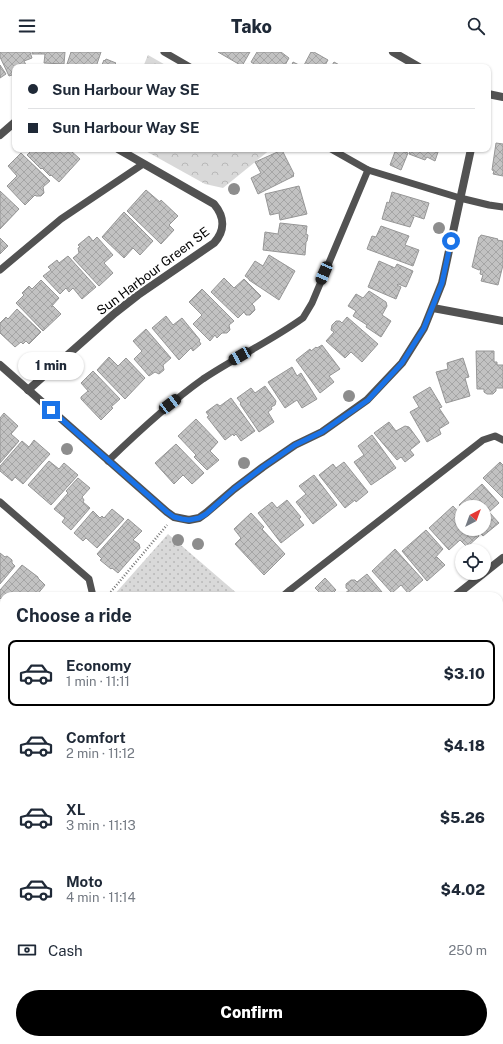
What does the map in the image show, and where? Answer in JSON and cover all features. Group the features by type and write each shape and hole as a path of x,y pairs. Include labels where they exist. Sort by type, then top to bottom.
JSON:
{"street":[{"path":"393,52 413,64"},
{"path":"491,95 503,97"},
{"path":"0,135 12,125"},
{"name":"Sun Harbour Green SE","path":"28,390 115,313 138,295 214,243 222,230 222,215 214,204 123,152"},
{"path":"0,365 167,512 174,517 189,520 199,518 206,514 234,489 263,467 295,445 322,432 368,400 402,363 424,328 442,283 470,152"},
{"path":"433,308 503,321"},
{"path":"460,592 503,558"}],"lane":[{"path":"164,52 185,64"},
{"path":"336,152 368,170 460,198 503,207"},
{"path":"0,270 61,218 143,164"},
{"path":"108,461 144,426 197,384 226,364 268,341 303,318 312,303 368,170"},
{"path":"288,592 483,440 495,436 503,440"},
{"path":"0,502 89,579 92,592"}],"path":[{"path":"111,592 174,517"}],"green space":[{"path":"148,55 164,64 144,64"},
{"path":"147,152 267,152 223,188 205,184"},
{"path":"168,534 235,592 117,592"}],"building":[{"path":"0,52 30,52 32,58 24,61 26,64 12,64 12,75 9,76 0,57"},
{"path":"32,52 65,52 64,64 44,63 45,54 32,54"},
{"path":"71,52 101,52 97,64 67,64"},
{"path":"218,52 250,52 243,64 239,64"},
{"path":"257,52 281,52 289,58 286,64 254,64 251,62"},
{"path":"311,52 314,52 328,60 326,64 305,64"},
{"path":"106,59 116,63 102,64 104,60 105,61"},
{"path":"0,65 6,74 0,78"},
{"path":"496,143 503,144 503,176 493,174 494,171 492,170"},
{"path":"30,152 72,152 80,159 59,182 42,168 41,169 27,155"},
{"path":"278,152 283,152 294,176 258,194 251,178 261,173 255,162"},
{"path":"395,152 408,153 401,170 390,165"},
{"path":"410,152 438,152 435,161 427,157 425,160 409,154"},
{"path":"21,153 50,181 43,187 44,193 41,196 35,195 25,205 7,186 17,176 8,166"},
{"path":"299,186 307,214 280,220 279,213 270,215 265,194"},
{"path":"146,190 160,202 161,200 178,216 169,225 174,230 161,244 127,211"},
{"path":"0,191 19,209 0,229"},
{"path":"392,192 429,203 424,219 412,215 412,217 414,217 410,227 382,219 387,202 389,203"},
{"path":"124,212 153,241 140,255 133,248 124,258 102,237"},
{"path":"280,223 307,226 306,234 308,235 305,255 263,250 265,232 278,234"},
{"path":"381,226 409,236 405,245 419,250 413,266 367,249 372,236 376,237"},
{"path":"481,235 503,241 503,265 498,285 481,281 483,275 480,274 481,269 479,270 472,267 479,237"},
{"path":"89,236 93,241 97,237 113,255 104,263 113,273 99,286 73,258 79,253 78,248 80,247 78,245"},
{"path":"0,238 8,246 0,254"},
{"path":"269,255 295,271 279,300 245,276 255,261 263,266"},
{"path":"68,256 96,287 82,299 73,288 69,292 66,288 60,294 43,276 51,270 48,267 57,260 59,263"},
{"path":"379,261 395,268 397,264 413,271 406,287 397,285 401,287 396,299 368,287"},
{"path":"224,278 234,288 244,279 261,296 252,304 255,310 250,315 246,315 244,312 238,318 211,292"},
{"path":"41,280 59,298 51,307 53,306 61,314 43,331 16,303 24,295 22,293 29,286 32,289"},
{"path":"202,289 234,321 229,325 230,330 227,333 222,333 217,338 215,335 210,341 193,324 202,315 189,302"},
{"path":"369,291 386,302 387,306 382,315 391,321 381,337 353,316 356,311 348,306 356,294 363,298"},
{"path":"17,309 41,332 29,344 26,341 23,344 21,342 15,347 0,333 0,323 6,317 8,319"},
{"path":"166,316 173,325 182,318 200,340 199,341 201,344 193,351 191,348 179,360 152,328"},
{"path":"347,317 378,344 362,362 351,352 345,358 326,341 334,332 331,330 332,325 336,321 340,321 342,323"},
{"path":"146,329 171,358 163,365 164,370 159,374 155,372 149,376 134,359 142,351 133,341"},
{"path":"322,345 340,369 329,376 334,382 320,393 296,360 310,349 311,351"},
{"path":"476,351 494,351 494,362 497,362 497,365 503,365 503,388 496,388 496,391 493,394 487,394 484,392 484,389 477,389"},
{"path":"109,357 118,366 126,358 145,378 125,399 97,370"},
{"path":"463,358 469,377 465,378 470,396 446,403 436,372 448,369 447,363"},
{"path":"292,367 297,376 301,373 317,399 302,408 297,400 285,408 268,382"},
{"path":"93,371 120,399 111,407 113,408 101,420 81,399 81,397 88,391 89,392 81,383"},
{"path":"265,386 276,401 275,405 271,407 272,409 268,412 274,422 259,432 237,398 251,388 255,393"},
{"path":"430,387 442,407 439,408 449,423 439,429 441,434 427,442 410,412 419,407 413,397"},
{"path":"231,398 255,431 241,441 236,434 234,436 233,434 225,440 207,417 209,416 206,412 217,404 220,406"},
{"path":"4,413 18,426 11,434 19,441 0,463 0,418"},
{"path":"196,419 218,442 210,451 219,460 207,470 194,457 196,455 178,436"},
{"path":"389,422 396,431 405,426 409,427 420,442 410,450 414,455 405,462 401,457 397,460 374,433"},
{"path":"372,435 396,468 371,485 354,462 364,455 358,446"},
{"path":"34,440 50,454 23,484 15,477 12,481 0,471 0,466 22,441 29,447"},
{"path":"176,444 204,473 192,484 183,475 174,484 155,463"},
{"path":"49,461 59,469 64,463 78,475 51,505 28,485"},
{"path":"344,462 368,492 356,502 355,500 345,508 319,475 333,464 336,468"},
{"path":"500,462 503,465 503,498 483,478"},
{"path":"314,475 337,505 313,524 296,502 306,494 299,486"},
{"path":"78,478 90,488 82,497 84,500 83,502 90,508 71,530 62,522 65,518 54,509 68,493 66,491"},
{"path":"482,484 499,503 491,510 491,500 464,500"},
{"path":"287,500 301,517 299,519 304,525 281,543 258,513 272,502 277,508"},
{"path":"453,506 455,508 455,536 479,536 470,544 464,544 460,540 449,550 429,528"},
{"path":"112,509 124,519 97,548 86,538 83,541 74,533 93,511 100,518 102,516 104,518"},
{"path":"251,513 264,527 262,529 285,554 264,575 235,544 241,538 234,529"},
{"path":"491,514 499,523 491,530"},
{"path":"128,519 142,531 133,540 139,544 140,548 118,573 100,560 102,559 97,554"},
{"path":"426,530 443,549 434,559 437,557 445,565 427,581 402,551"},
{"path":"395,549 423,580 409,592 407,592 401,585 391,592 372,571"},
{"path":"0,553 12,560 12,563 15,566 0,584"},
{"path":"22,565 38,577 45,585 39,592 0,592 0,590"},
{"path":"367,574 382,592 346,592 349,590 346,588 346,584 351,580 355,580 357,582"},
{"path":"325,578 336,590 334,592 319,592 315,588"}],"route":[{"path":"51,410 167,512 174,517 182,519 189,520 199,518 206,514 234,489 263,467 295,445 322,432 368,400 388,380 402,363 424,328 442,283 451,241"}]}
